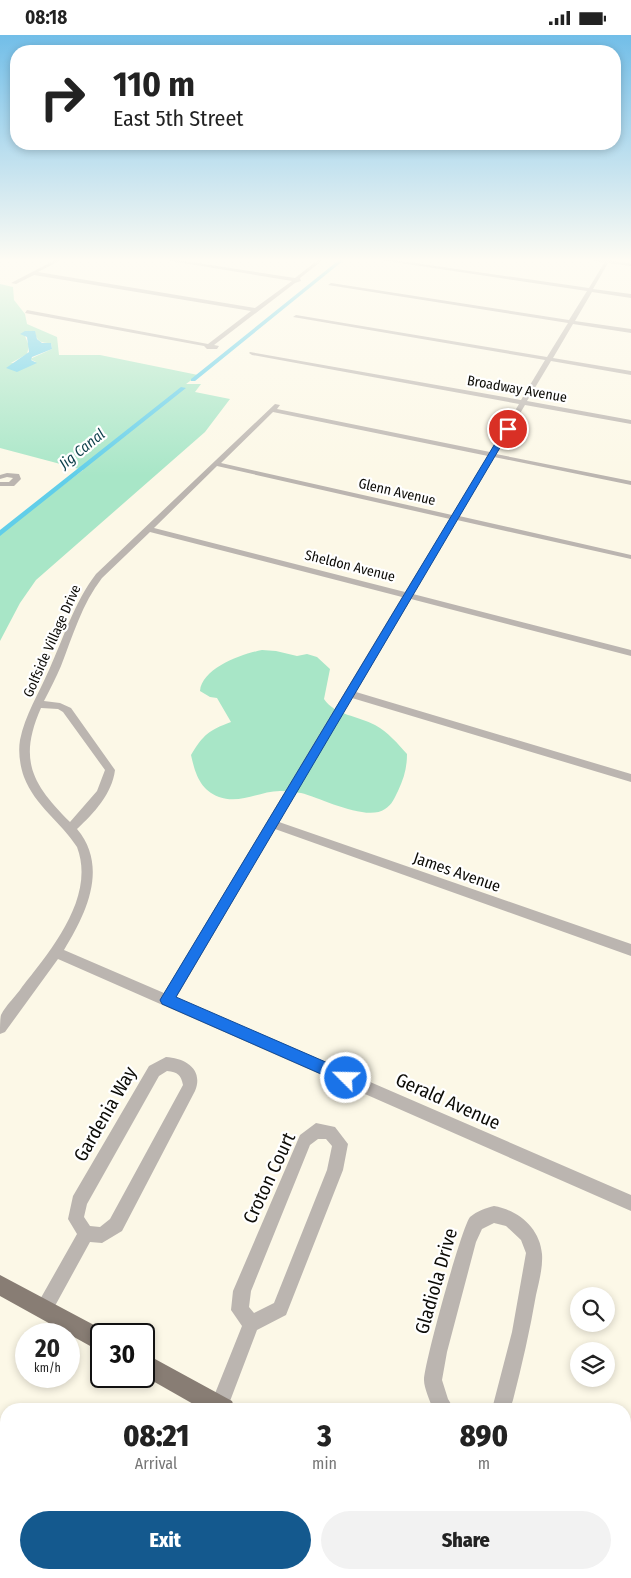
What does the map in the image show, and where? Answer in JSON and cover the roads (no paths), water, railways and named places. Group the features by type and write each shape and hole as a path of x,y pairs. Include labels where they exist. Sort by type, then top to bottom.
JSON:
{"main road":[{"path":"0,1285 90,1335"},
{"path":"155,1370 215,1403"}],"street":[{"path":"136,332 216,347"},
{"path":"198,350 210,345 227,332"},
{"path":"386,332 631,373"},
{"path":"167,1000 565,332"},
{"name":"Broadway Avenue","path":"252,353 631,423"},
{"name":"Golfside Village Drive","path":"0,1027 55,952 77,913 87,878 84,851 71,828 41,799 26,766 25,750 27,734 39,704 90,588 100,576 275,408 492,455"},
{"path":"492,455 631,483"},
{"name":"Glenn Avenue","path":"216,464 631,557"},
{"name":"Sheldon Avenue","path":"148,529 631,653"},
{"path":"350,694 631,778"},
{"path":"39,704 60,706 67,710 110,771 105,788 71,828"},
{"name":"James Avenue","path":"273,824 631,950"},
{"name":"Gerald Avenue","path":"55,952 631,1203"},
{"name":"Gardenia Way","path":"166,1064 179,1065 188,1073 190,1086 128,1204 116,1225 102,1235 86,1234 76,1219 79,1202 154,1071 166,1064"},
{"name":"Croton Court","path":"316,1131 330,1132 340,1144 335,1170 280,1309 251,1324 240,1310 242,1291 305,1141 316,1131"},
{"name":"Gladiola Drive","path":"440,1403 433,1380 438,1352 468,1241 475,1224 488,1216 503,1216 518,1223 529,1237 535,1254 532,1278 508,1386 502,1403"},
{"path":"44,1309 86,1234"},
{"path":"223,1403 251,1324"}],"water":[{"path":"23,332 35,332 37,339 42,343 51,343 52,349 32,357 31,360 37,363 17,372 6,368 29,352 27,337 20,334"}],"waterway":[{"name":"Jig Canal","path":"193,380 253,332"},
{"name":"Jig Canal","path":"0,534 183,388"}]}
